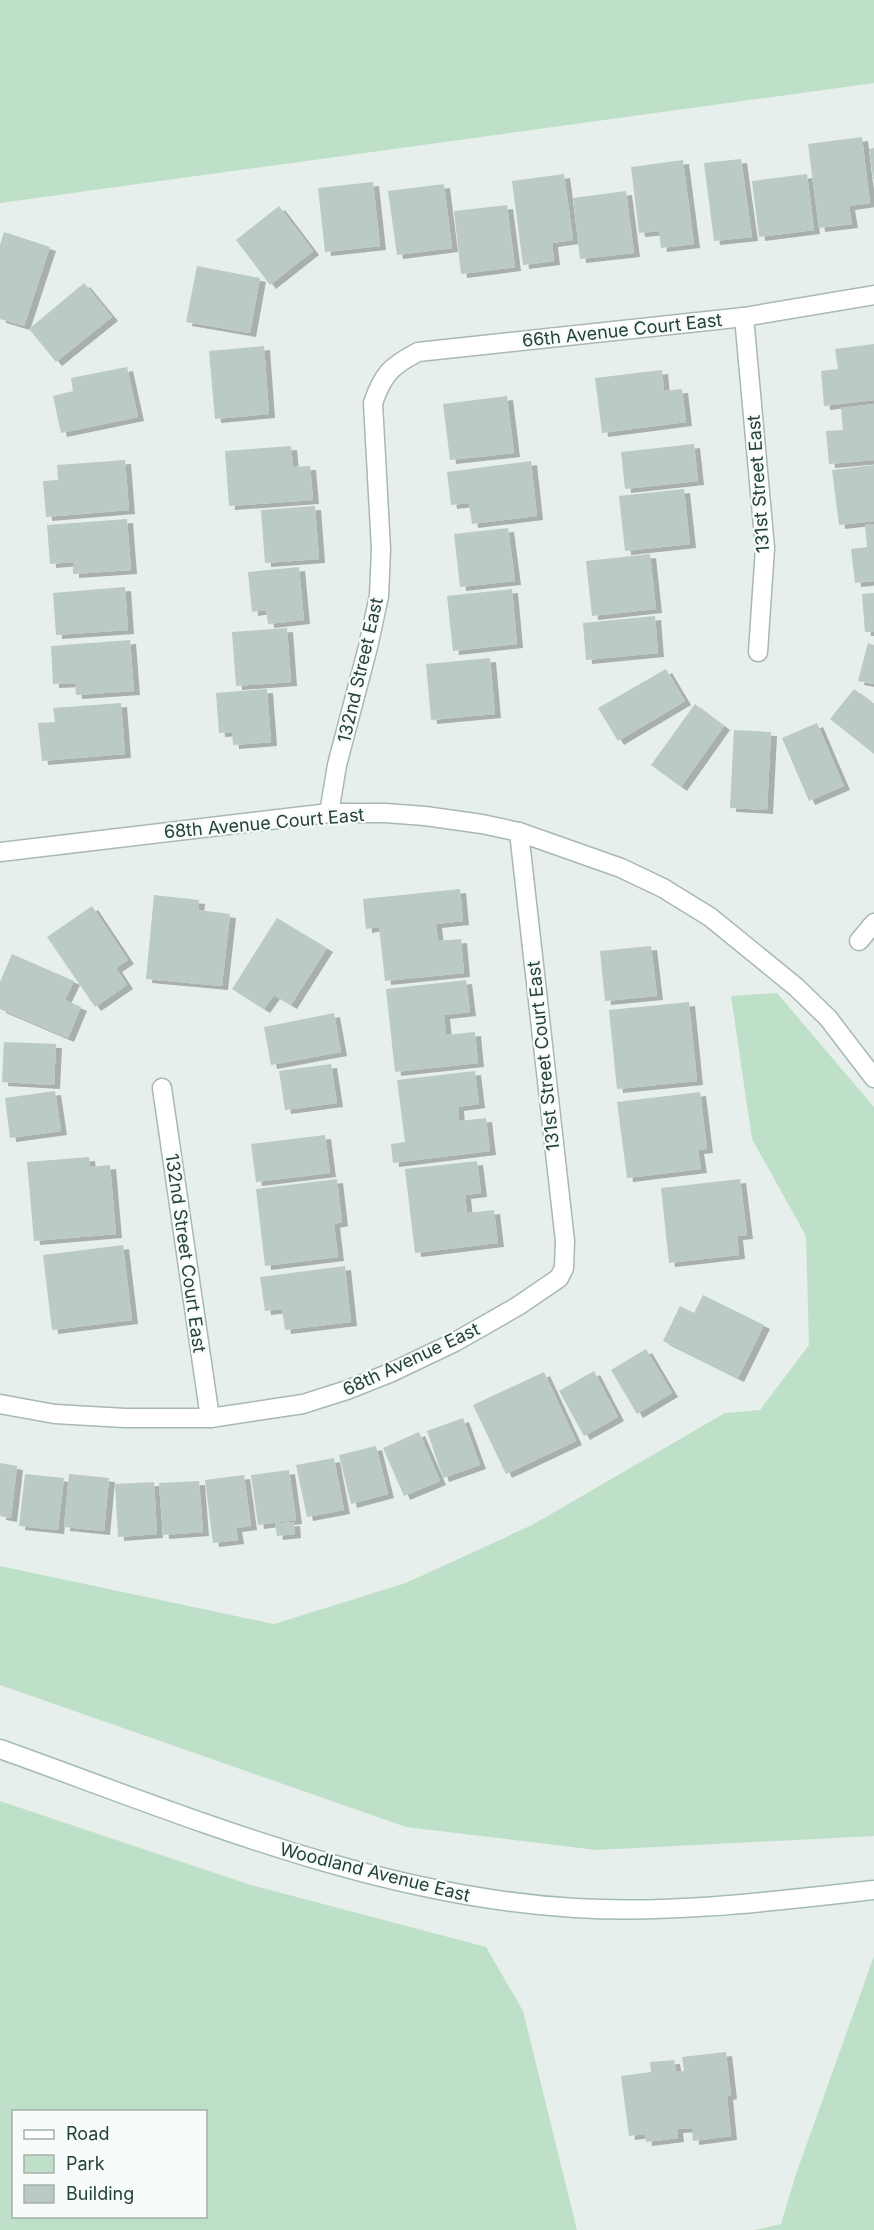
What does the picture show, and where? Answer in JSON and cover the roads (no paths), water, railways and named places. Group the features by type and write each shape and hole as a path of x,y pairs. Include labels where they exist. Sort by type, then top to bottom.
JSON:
{"street":[{"name":"66th Avenue Court East","path":"380,382 398,362 418,352 744,317 874,296"},
{"name":"131st Street East","path":"744,317 765,548 758,652"},
{"name":"132nd Street East","path":"329,813 338,765 379,596 381,549 373,403 380,382"},
{"name":"68th Avenue Court East","path":"0,852 329,813 425,816 519,832 621,868 663,888 710,917 804,995 828,1018 874,1078"},
{"name":"131st Street Court East","path":"519,832 565,1241 564,1268 559,1278"},
{"path":"859,940 874,924"},
{"name":"132nd Street Court East","path":"162,1088 210,1418"},
{"name":"68th Avenue East","path":"0,1404 55,1414 125,1418 210,1418 303,1404 368,1381 455,1342 518,1306 559,1278"},
{"name":"Woodland Avenue East","path":"0,1749 279,1849 437,1891 533,1904 627,1910 672,1909 874,1890"}]}
